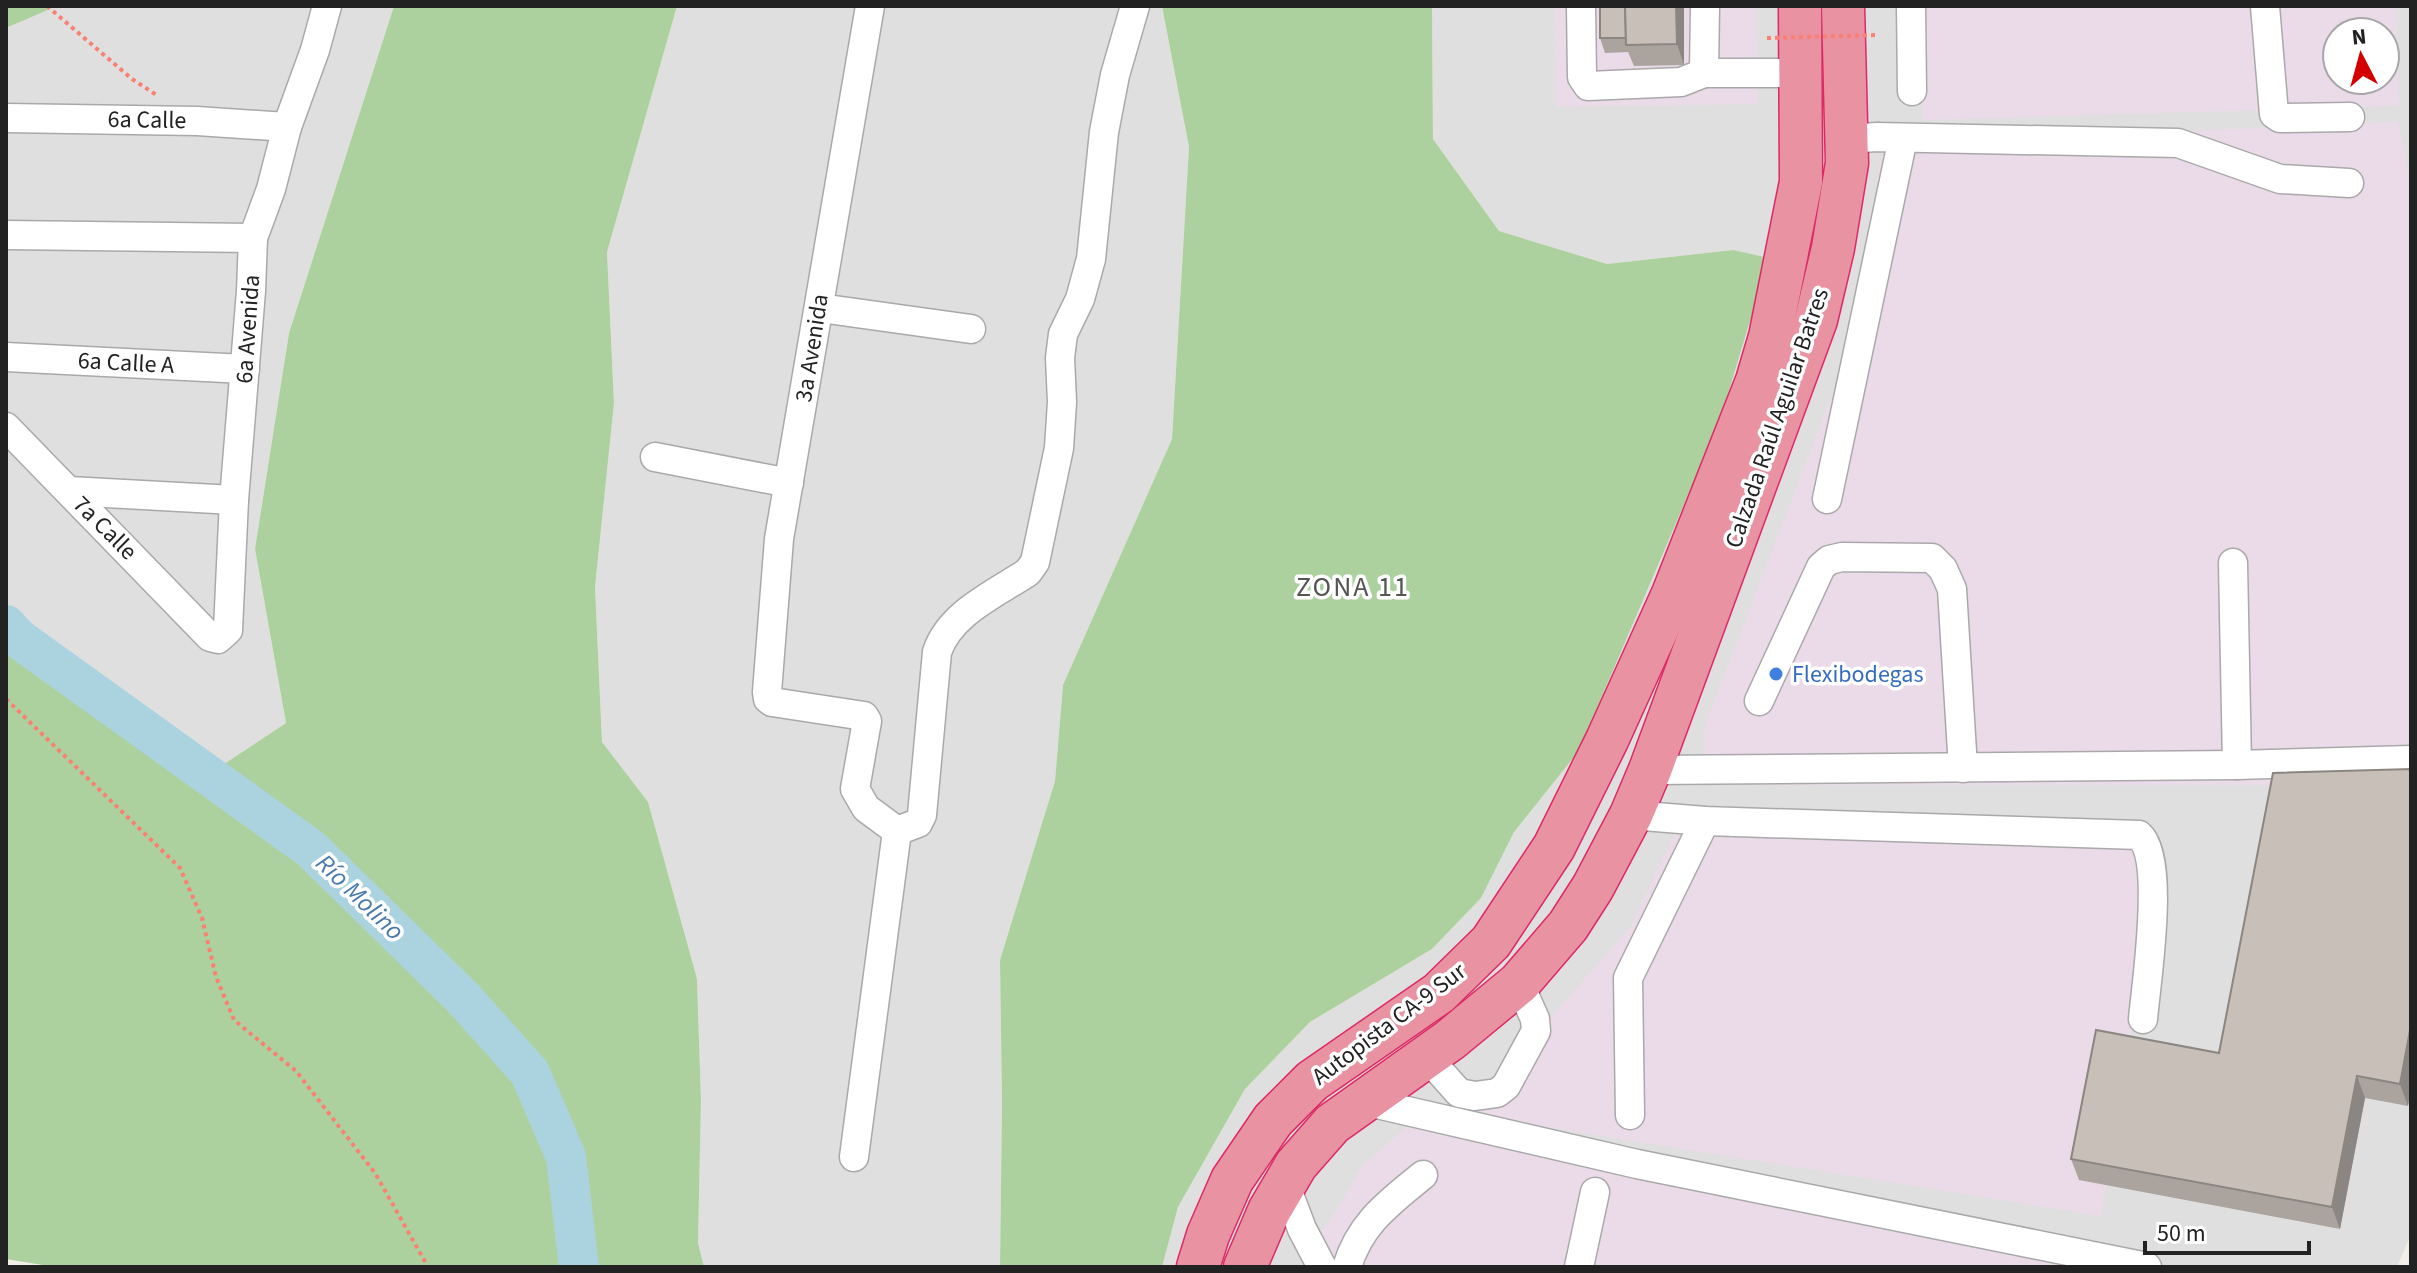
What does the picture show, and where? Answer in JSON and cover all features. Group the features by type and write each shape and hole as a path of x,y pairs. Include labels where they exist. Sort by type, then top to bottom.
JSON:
{"highway":[{"name":"Calzada Raúl Aguilar Batres","path":"1607,740 1673,594 1757,381 1770,337 1801,182 1800,6"},
{"name":"Calzada Raúl Aguilar Batres","path":"1650,770 1816,320 1836,234 1847,163 1843,6"},
{"path":"1607,740 1650,770"},
{"name":"Autopista CA-9 Sur","path":"1198,1267 1232,1180 1273,1120 1312,1081 1439,993 1491,942 1554,847 1607,740"},
{"name":"Autopista CA-9 Sur","path":"1245,1267 1269,1211 1296,1165 1332,1124 1427,1057 1519,983 1568,926 1593,887 1631,815 1650,770"}],"street":[{"name":"6a Avenida","path":"204,628 210,637 218,639 228,630 253,238 327,6"},
{"name":"3a Avenida","path":"870,6 779,539 767,692 772,702 864,716 867,721 855,789 866,808 897,831"},
{"path":"854,1157 897,831 918,823 922,815 937,652 943,635 955,621 1028,572 1035,562 1059,448 1063,334 1080,299 1091,259 1104,132 1115,75 1135,6"},
{"path":"1581,6 1582,77 1588,86 1681,82 1704,73 1801,73"},
{"path":"1704,73 1705,6"},
{"path":"1911,6 1912,91"},
{"path":"2265,6 2274,114 2280,118 2350,117"},
{"name":"6a Calle","path":"6,118 197,121 287,127"},
{"path":"1827,499 1903,138"},
{"path":"1846,139 2178,143 2280,179 2349,183"},
{"path":"6,235 253,238"},
{"path":"820,308 971,329"},
{"name":"6a Calle A","path":"6,357 245,369"},
{"name":"7a Calle","path":"6,427 204,628"},
{"path":"655,457 789,483"},
{"path":"69,491 234,500"},
{"path":"1759,701 1821,567 1829,560 1842,557 1932,558 1943,569 1952,589 1963,768"},
{"path":"2233,563 2237,765"},
{"path":"1650,770 2237,765 2411,760"},
{"path":"1631,815 1705,821 2139,835 2149,855 2154,896 2143,1019"},
{"path":"1630,1115 1628,978 1705,821"},
{"path":"1427,1057 1459,1093 1475,1096 1497,1093 1506,1086 1536,1031 1535,1019 1519,983"},
{"path":"1364,1101 1637,1164 2147,1267"},
{"path":"1347,1267 1351,1252 1374,1216 1423,1175"},
{"path":"1285,1184 1302,1229 1322,1267"},
{"path":"1579,1267 1595,1192"}],"path":[{"path":"47,6 132,79 158,96"},
{"path":"1767,38 1878,35"},
{"path":"6,699 180,868 202,918 216,977 234,1020 296,1071 375,1173 428,1267"}],"shaded area":[{"path":"57,6 394,6 289,333 255,549 286,723 200,780 48,657 6,613 6,28"},
{"path":"677,6 1162,6 1189,147 1172,439 1063,685 1055,781 1000,960 1000,1267 704,1267 698,1243 701,1100 697,979 602,742 595,587 614,403 607,252"},
{"path":"1432,6 2411,6 2411,1234 2397,1267 1162,1267 1178,1207 1245,1089 1310,1022 1432,949 1481,898 1514,832 1578,752 1732,250 1607,264 1499,231 1433,139"},
{"path":"1555,6 1756,6 1758,104 1556,107"},
{"path":"1919,6 2396,6 2396,16 2321,16 2321,96 2399,96 2399,106 1923,120"},
{"path":"2398,122 2411,186 2411,785 1701,785 1705,725 1841,372 1884,144"},
{"path":"1687,807 2128,819 2151,904 2101,1216 1465,1114 1630,928"},
{"path":"1409,1125 2086,1267 1297,1267 1342,1202 1361,1167"}],"green space":[{"path":"6,6 57,6 6,28"},
{"path":"394,6 677,6 607,252 614,403 595,587 602,742 648,802 697,979 701,1100 698,1243 704,1267 55,1267 6,1259 6,613 48,657 200,780 286,723 255,549 289,333"},
{"path":"1162,6 1432,6 1433,139 1499,231 1607,264 1733,250 1769,258 1720,420 1578,752 1514,832 1481,898 1432,949 1310,1022 1245,1089 1178,1207 1162,1267 1000,1267 1000,960 1055,781 1063,685 1172,439 1189,147"}],"building":[{"path":"1600,6 1625,6 1626,38 1600,38"},
{"path":"1625,6 1676,6 1677,44 1626,45"},
{"path":"2411,769 2411,1025 2400,1084 2357,1076 2332,1207 2071,1159 2096,1030 2219,1053 2273,773"}],"waterway":[{"name":"Río Molino","path":"6,625 19,639 311,849 464,999 530,1073 566,1157 579,1267"}],"place":[{"name":"Flexibodegas","path":"1776,674"}],"district":[{"name":"ZONA 11","path":"1353,587"}]}
